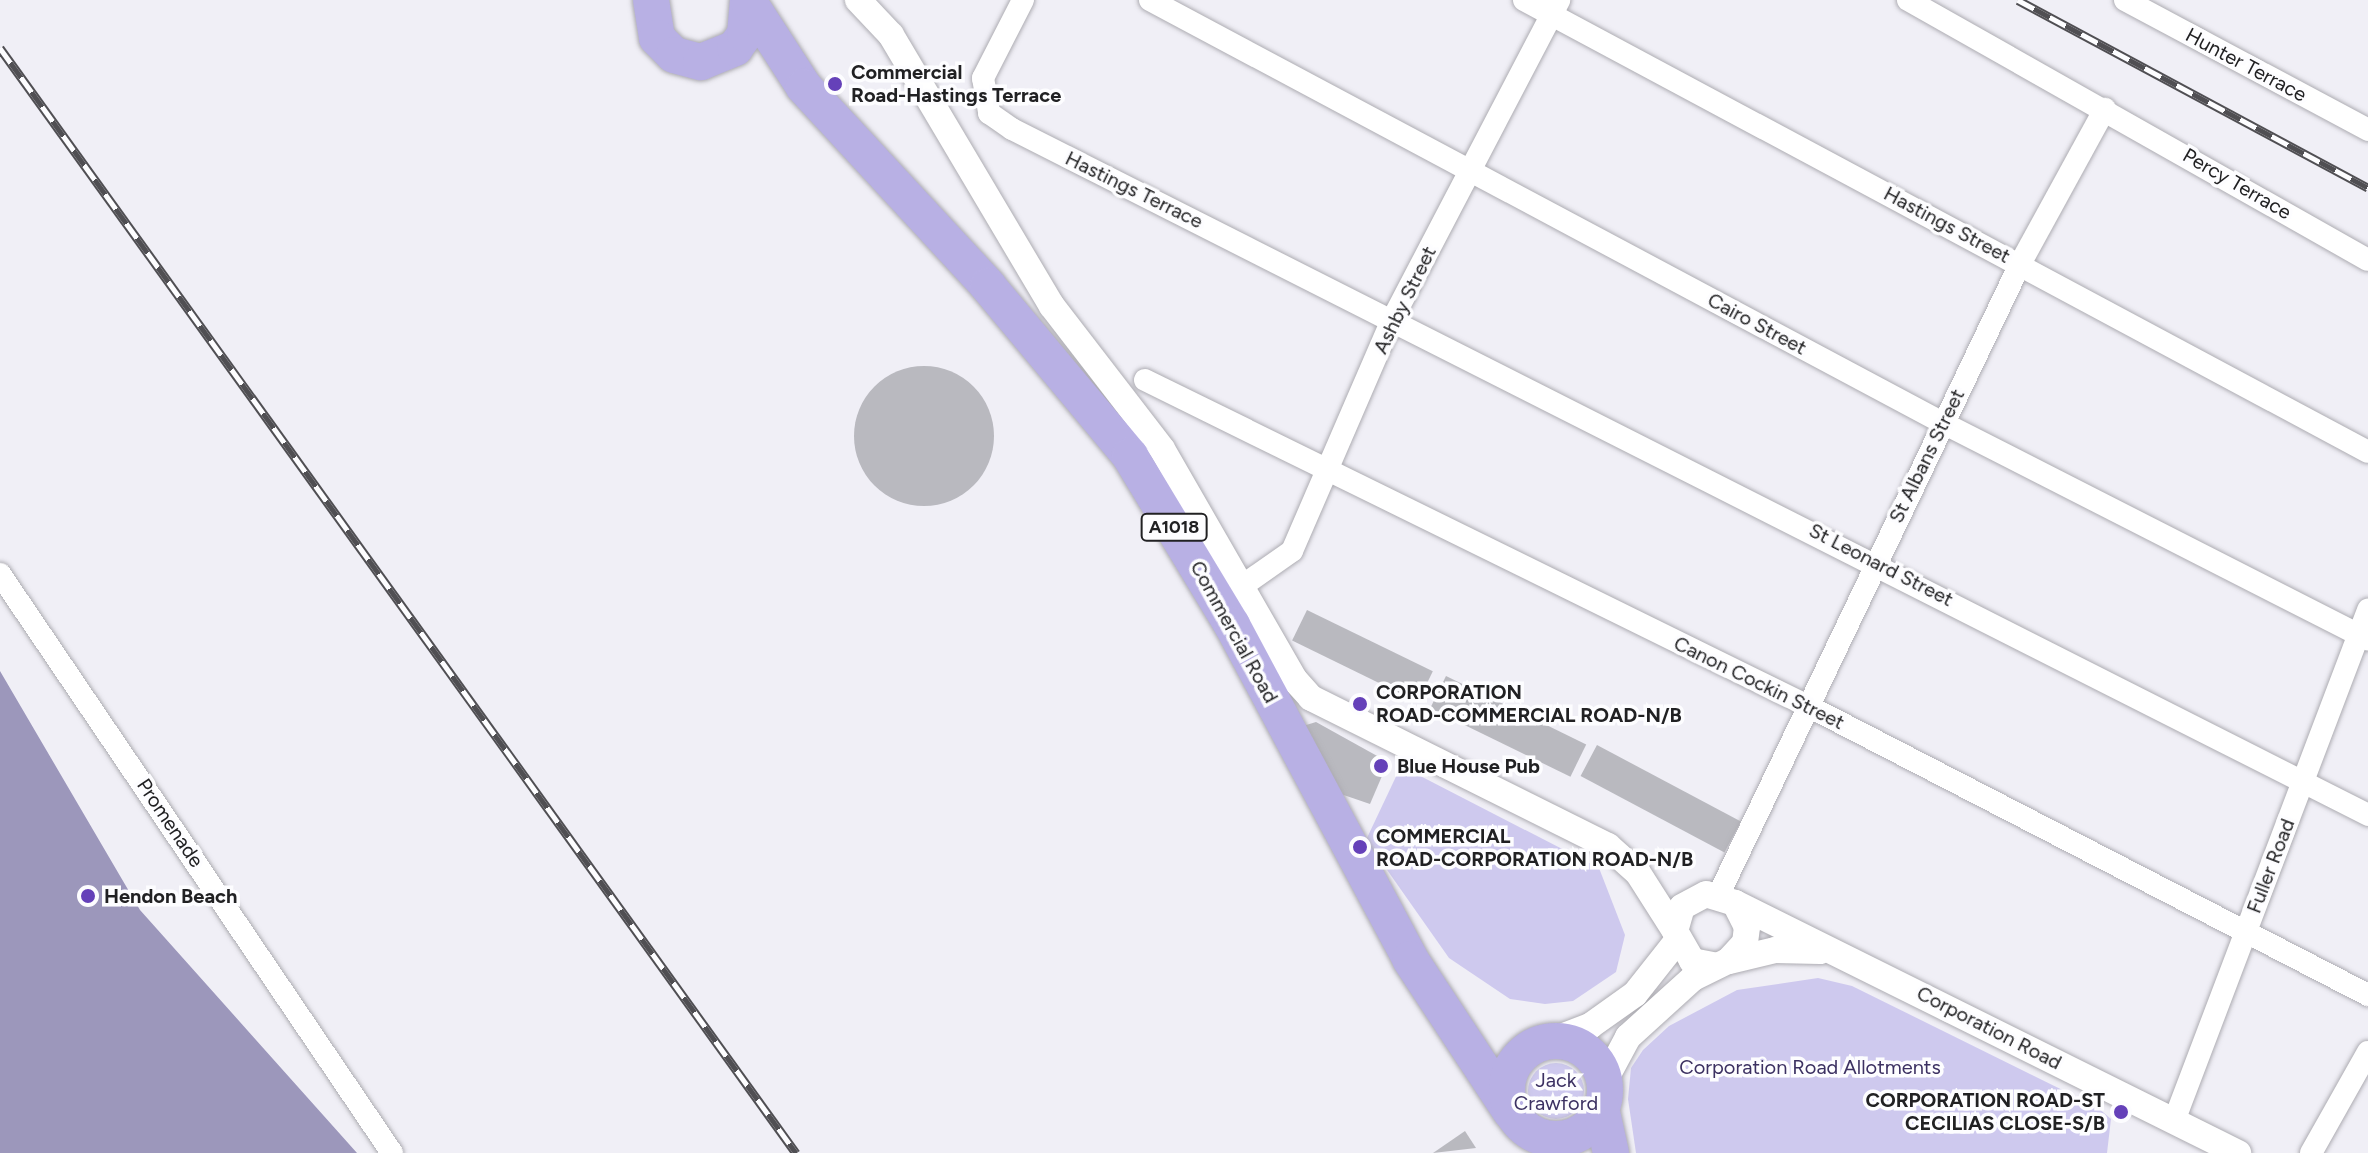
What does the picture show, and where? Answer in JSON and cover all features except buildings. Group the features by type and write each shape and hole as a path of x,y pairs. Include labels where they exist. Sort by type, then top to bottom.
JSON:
{"highway":[{"path":"712,60 745,34 749,1"},
{"name":"Commercial Road","path":"749,1 804,87 1007,308 1130,456 1232,625 1410,959 1461,1027 1511,1112"},
{"name":"Commercial Road","path":"648,5 657,38 674,55 749,63 804,87"},
{"path":"1461,1027 1583,1049 1603,1095 1611,1153"},
{"path":"1544,1043 1508,1077 1511,1112 1530,1132 1575,1145 1603,1095"}],"street":[{"name":"Commercial Road","path":"858,0 891,35 1052,306 1162,449 1295,680 1336,710"},
{"name":"Hastings Terrace","path":"1023,0 983,78 989,113 1392,320"},
{"name":"Cairo Street","path":"1150,0 1943,423 2363,637"},
{"name":"Hastings Street","path":"1524,0 1555,7 2368,452"},
{"name":"Percy Terrace","path":"1908,0 2368,260"},
{"name":"Hunter Terrace","path":"2125,0 2368,130"},
{"name":"Ashby Street","path":"1242,586 1292,551 1392,320 1555,7"},
{"name":"St Albans Street","path":"1720,897 2020,264 2105,109"},
{"name":"St Leonard Street","path":"1392,320 2368,815"},
{"name":"Canon Cockin Street","path":"1145,380 1327,475 1812,708 2368,995"},
{"name":"Promenade","path":"0,574 392,1153"},
{"name":"Fuller Road","path":"2174,1121 2304,780 2363,637 2368,610"},
{"name":"Corporation Road","path":"1336,710 1608,846 1638,873 1692,961 1723,963 1775,950 1823,951"},
{"name":"Corporation Road","path":"1638,873 1720,897 1823,951 2238,1153"},
{"name":"Corporation Road","path":"1603,1095 1628,1037 1745,943 1747,927 1720,897"},
{"path":"1544,1043 1590,1026 1635,994 1676,936 1682,907 1720,897"},
{"path":"2311,1153 2368,1052"}],"green space":[{"path":"1401,766 1599,868 1625,935 1616,972 1573,1001 1545,1004 1510,999 1449,958 1366,840"},
{"name":"Corporation Road Allotments","path":"1818,978 1852,986 2097,1107 2111,1119 2107,1153 1636,1153 1628,1099 1631,1068 1643,1050 1669,1026 1737,990"},
{"name":"Jack Crawford","path":"1556,1063 1576,1071 1584,1091 1576,1111 1556,1119 1536,1111 1528,1091 1536,1071"}],"shaded area":[{"name":"Hendon Beach","path":"0,671 140,910 357,1153 0,1153"}],"railway":[{"path":"2018,0 2368,188"},
{"path":"0,48 796,1153"}],"place":[{"name":"Commercial Road-Hastings Terrace","path":"835,84"},
{"name":"CORPORATION ROAD-COMMERCIAL ROAD-N/B","path":"1360,704"},
{"name":"Blue House Pub","path":"1381,766"},
{"name":"COMMERCIAL ROAD-CORPORATION ROAD-N/B","path":"1360,847"},
{"name":"Hendon Beach","path":"88,896"},
{"name":"CORPORATION ROAD-ST CECILIAS CLOSE-S/B","path":"2121,1112"}]}
